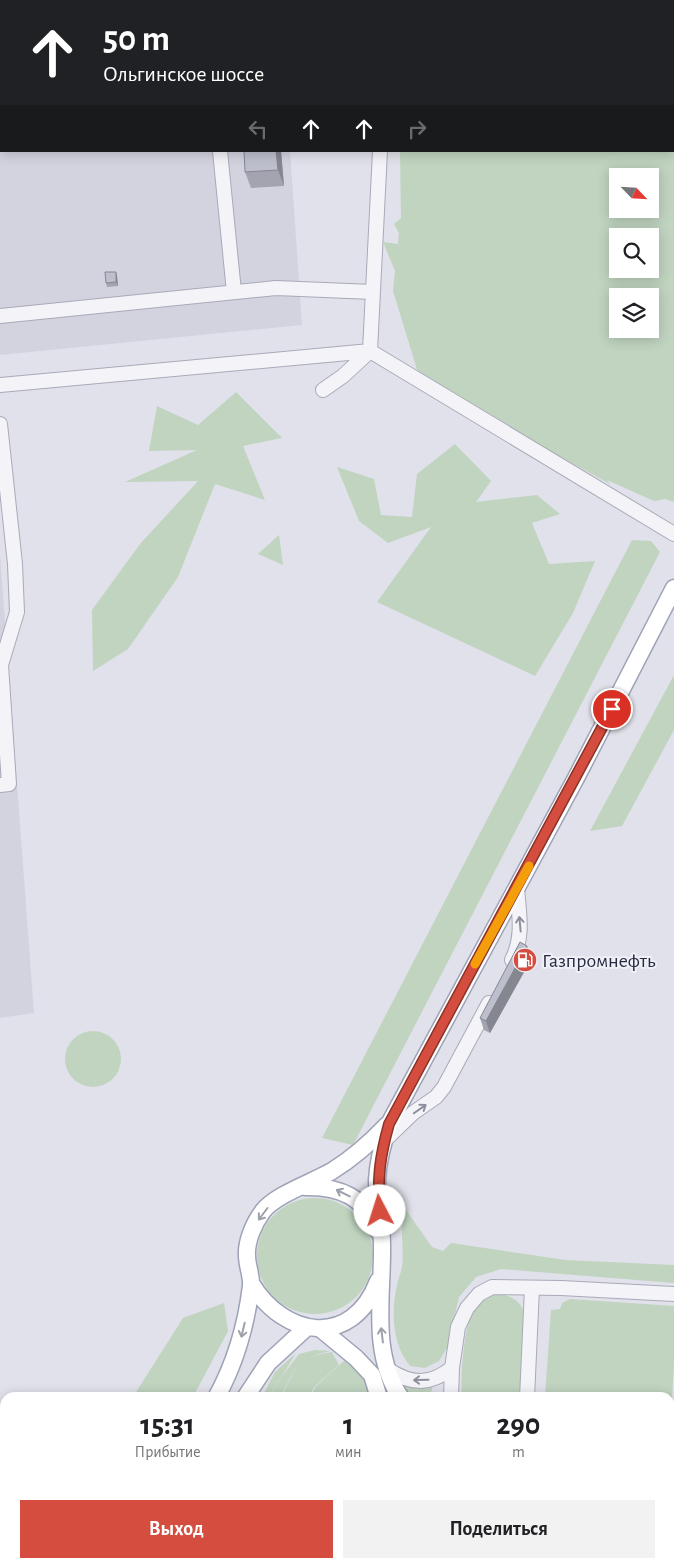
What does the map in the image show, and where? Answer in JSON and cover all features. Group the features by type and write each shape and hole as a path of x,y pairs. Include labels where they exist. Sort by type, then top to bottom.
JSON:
{"main road":[{"path":"398,1392 384,1358 379,1314 382,1242 377,1181 389,1124 517,888 674,588"},
{"path":"219,1392 237,1354 244,1329 251,1283 246,1255 251,1231 264,1210 280,1197 302,1188 360,1153 389,1124"},
{"path":"302,1188 327,1186 362,1204 373,1218 382,1242"},
{"path":"248,1392 268,1363 314,1329 350,1319 370,1299 382,1267"},
{"path":"251,1283 262,1300 279,1316 314,1329 356,1358 372,1375 378,1392"}],"lane":[{"path":"220,152 234,292"},
{"path":"322,390 343,376 370,351 380,152"},
{"path":"0,316 276,288 373,292"},
{"path":"0,385 370,351 674,534"},
{"path":"0,424 15,564 17,612 1,665 9,784 0,785"},
{"path":"504,974 518,947 521,935 517,888"},
{"path":"384,1141 414,1113 436,1098 444,1087 495,991"},
{"path":"451,1392 452,1368 458,1327 467,1308 479,1294 492,1288 674,1294"},
{"path":"527,1392 532,1288"},
{"path":"389,1370 402,1378 420,1381 439,1378 452,1368"}],"shaded area":[{"path":"0,152 290,152 302,325 0,355"},
{"path":"0,555 34,1013 0,1018"}],"green space":[{"path":"400,152 674,152 674,502 665,499 654,501 607,480 610,484 476,411 419,376 393,291 395,271 383,242 398,244 399,233 394,224 401,218"},
{"path":"236,392 282,438 243,446 265,500 215,484 178,577 128,649 93,671 92,610 140,544 198,481 125,482 197,450 149,451 157,406 198,425"},
{"path":"455,444 491,481 476,502 537,495 560,514 532,523 549,564 595,561 573,613 535,676 377,602 431,527 388,543 359,521 337,467 374,479 381,515 412,517 417,474"},
{"path":"279,535 283,565 258,554"},
{"path":"632,540 651,541 660,552 353,1145 322,1138"},
{"path":"674,675 674,730 622,826 590,831"},
{"path":"93,1031 104,1033 113,1039 119,1048 121,1059 119,1070 113,1079 104,1085 93,1087 82,1085 73,1079 67,1070 65,1059 67,1048 73,1039 82,1033"},
{"path":"315,1198 337,1203 356,1215 368,1234 373,1256 368,1278 356,1297 337,1309 315,1314 293,1309 274,1297 262,1278 257,1256 262,1234 274,1215 293,1203"},
{"path":"406,1210 432,1247 443,1251 451,1243 565,1260 674,1265 674,1283 501,1269 476,1277 459,1297 447,1348 439,1361 425,1368 410,1366 400,1348 394,1327 395,1295 403,1260 402,1223"},
{"path":"502,1294 511,1297 522,1307 525,1315 519,1392 462,1392 464,1348 469,1321 477,1303 492,1295"},
{"path":"570,1299 674,1306 672,1392 545,1392 551,1310 560,1309 562,1303"},
{"path":"224,1303 228,1331 196,1392 136,1392 183,1318"},
{"path":"315,1350 330,1351 312,1356 332,1352 339,1365 315,1386 311,1392 284,1392 301,1358 283,1392 273,1392 279,1380 299,1354"},
{"path":"296,1353 272,1392 265,1392 275,1372"},
{"path":"344,1361 360,1367 371,1392 313,1392 316,1386"},
{"path":"404,1384 433,1385 431,1392 406,1392"}],"building":[{"path":"244,152 276,152 278,170 245,172"},
{"path":"105,272 116,272 116,282 106,283"},
{"path":"520,942 527,946 486,1021 480,1018"}],"slow traffic":[{"path":"475,964 529,866"}],"place":[{"name":"Газпромнефть","path":"525,960"}],"route":[{"path":"380,1211 377,1181 379,1158 389,1124 612,709"}]}
